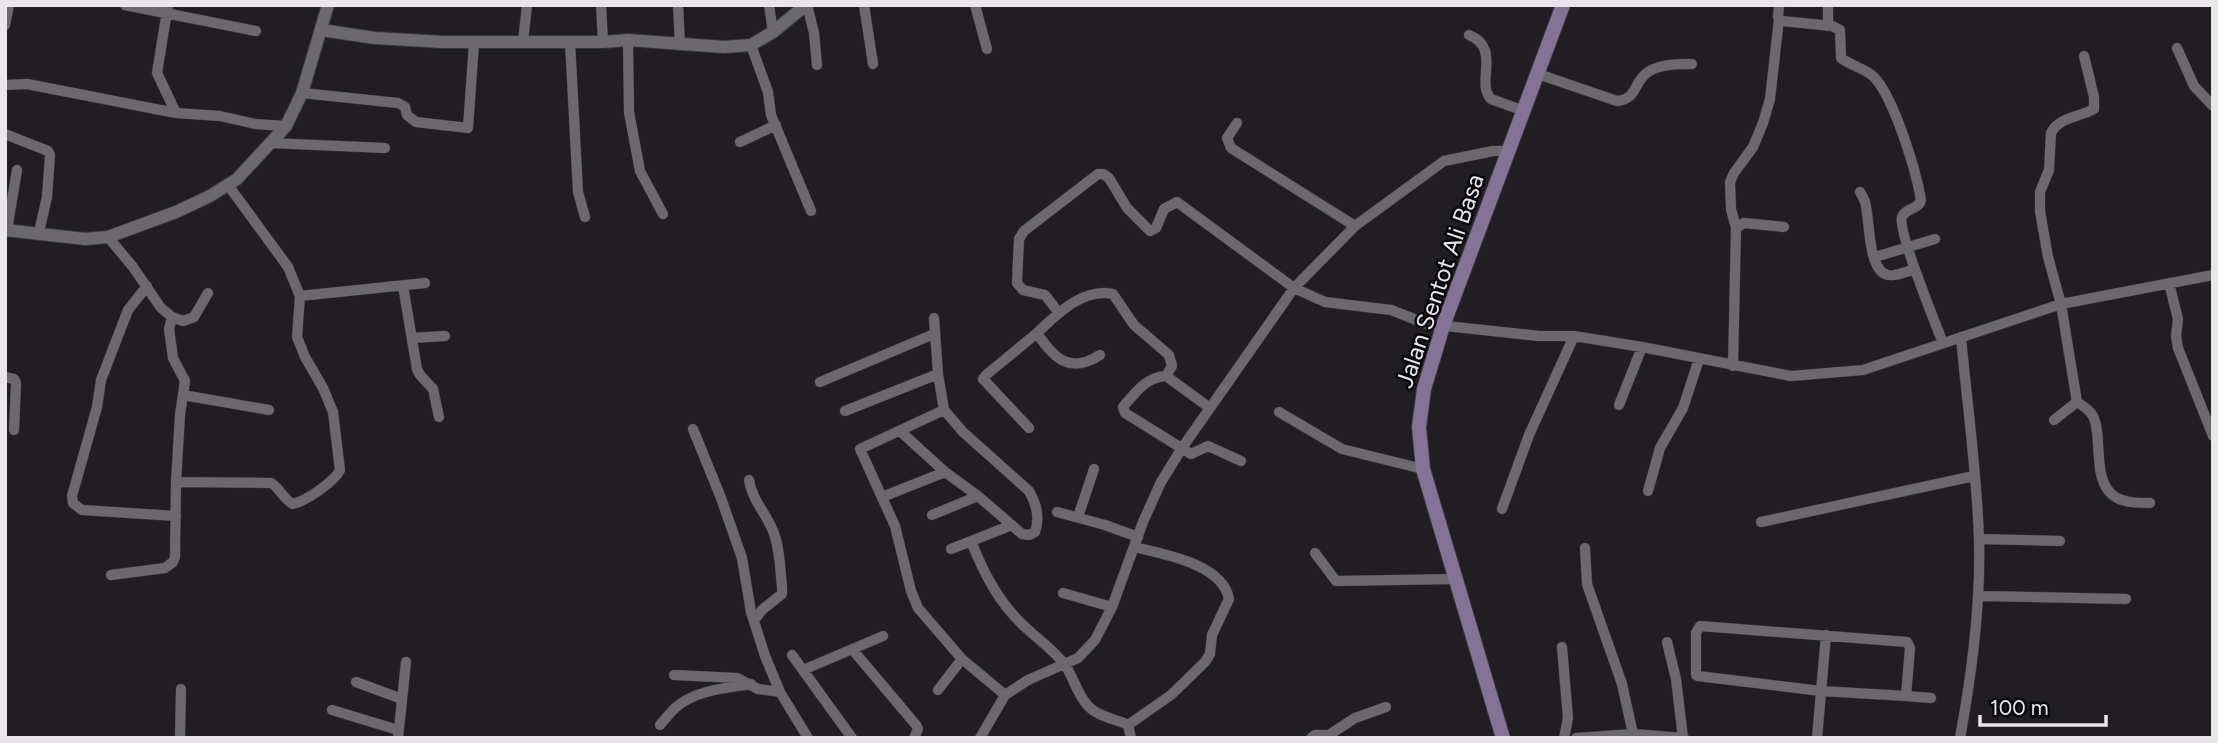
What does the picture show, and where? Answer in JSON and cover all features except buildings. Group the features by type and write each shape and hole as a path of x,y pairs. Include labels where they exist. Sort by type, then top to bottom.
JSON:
{"main road":[{"name":"Jalan Sentot Ali Basa","path":"1503,738 1423,469 1419,427 1424,389 1443,326 1563,5"}],"street":[{"path":"5,24 9,5"},
{"path":"125,5 168,9 256,31"},
{"path":"17,170 6,230 85,239 108,237 176,212 228,185 237,179 286,126 302,93 328,5"},
{"path":"523,43 527,5"},
{"path":"601,5 603,42"},
{"path":"678,5 680,45"},
{"path":"769,5 773,32"},
{"path":"321,30 375,38 474,43 628,40 724,47 751,45 773,32 806,5 814,33 817,65"},
{"path":"864,5 873,64"},
{"path":"975,5 987,49"},
{"path":"1733,366 1736,228 1731,209 1730,182 1753,147 1770,99 1779,5"},
{"path":"1828,5 1828,26"},
{"path":"168,9 156,73 176,113"},
{"path":"1779,19 1840,30 1840,55 1843,60 1876,79 1889,101 1904,137 1921,200 1918,207 1908,211 1901,219 1908,247 1943,343"},
{"path":"1469,35 1480,41 1485,52 1488,71 1485,87 1487,95 1524,111"},
{"path":"628,40 629,112 640,171 663,215"},
{"path":"570,42 578,192 584,217"},
{"path":"302,93 398,103 405,107 407,115 416,122 468,128 474,43"},
{"path":"751,45 768,92 771,115 811,211"},
{"path":"2177,48 2194,86 2213,106"},
{"path":"2084,56 2094,97 2094,109 2063,121 2053,128 2049,170 2040,192 2040,211 2048,257 2061,304 2077,402 2091,413 2095,421 2099,462 2109,491 2116,498 2127,502 2150,503"},
{"path":"1538,74 1617,101 1631,96 1642,77 1650,71 1660,67 1692,64"},
{"path":"5,85 27,84 176,113 220,116 255,124 286,126"},
{"path":"1237,123 1227,138 1231,148 1355,226"},
{"path":"740,142 776,125"},
{"path":"5,134 48,151 50,155 47,197 40,233"},
{"path":"270,143 385,148"},
{"path":"984,736 1006,695 1028,681 1078,658 1095,639 1112,607 1161,482 1209,408 1294,288 1355,226 1444,161 1493,151 1508,151"},
{"path":"1059,313 1045,295 1024,290 1017,283 1019,239 1031,225 1098,174 1109,178 1127,208 1150,230 1156,228 1164,209 1177,202 1294,288 1325,302 1391,310 1427,324 1539,336 1574,336 1791,376 1863,370 2061,304 2213,275"},
{"path":"176,482 271,483 286,501 293,504 302,501 335,478 340,464 333,412 297,337 300,296 289,267 228,185"},
{"path":"1860,192 1866,205 1868,231 1875,257 1882,272 1887,275 1916,269"},
{"path":"1736,228 1744,223 1784,227"},
{"path":"108,237 161,308 172,317 183,321 194,317 208,293"},
{"path":"1875,257 1935,239"},
{"path":"300,296 425,283"},
{"path":"2169,283 2178,319 2178,348 2213,436"},
{"path":"147,286 128,310 101,380 97,407 72,496 73,503 82,510 176,516"},
{"path":"403,286 417,369 419,375 433,389 439,417"},
{"path":"1029,428 983,379 1059,313 1091,295 1100,292 1113,293 1134,325 1169,355 1171,366 1166,376"},
{"path":"111,575 170,566 175,557 176,482 185,381 173,358 169,329 172,317"},
{"path":"900,431 945,472 1022,534 1035,532 1035,500 1029,491 963,432 944,410 934,318"},
{"path":"1037,333 1051,352 1066,362 1083,364 1100,355"},
{"path":"820,382 934,334"},
{"path":"412,338 445,336"},
{"path":"1502,509 1529,435 1574,336"},
{"path":"1960,738 1971,679 1979,596 1979,539 1961,337"},
{"path":"1619,405 1642,347"},
{"path":"1648,491 1660,448 1683,408 1699,359"},
{"path":"845,411 938,374"},
{"path":"1209,408 1166,376 1153,378 1143,385 1123,407 1123,411 1191,454 1208,446 1241,461"},
{"path":"5,377 14,379 16,383 14,430"},
{"path":"183,395 269,410"},
{"path":"2054,420 2077,402"},
{"path":"944,410 860,449 895,526 911,591 918,608 962,659 1006,695"},
{"path":"1279,412 1342,449 1423,469"},
{"path":"693,429 742,558 754,620 765,656 780,692 808,738"},
{"path":"1079,517 1094,469"},
{"path":"882,497 945,472"},
{"path":"1761,522 1974,476"},
{"path":"748,480 751,494 768,518 777,543 782,587 782,594 754,620"},
{"path":"932,515 978,496"},
{"path":"1057,512 1079,517 1210,571 1224,585 1228,598 1212,635 1210,654 1205,662 1171,695 1128,725"},
{"path":"951,549 1012,525"},
{"path":"1979,539 2060,541"},
{"path":"971,541 980,565 1000,600 1065,664 1088,706 1102,715 1128,725 1131,738"},
{"path":"1586,548 1587,584 1622,684 1633,734"},
{"path":"1315,553 1336,581 1456,579"},
{"path":"1063,593 1112,607"},
{"path":"1979,596 2126,599"},
{"path":"1906,696 1909,644 1700,626 1696,632 1698,676 1821,691 1931,698"},
{"path":"1817,738 1826,635"},
{"path":"803,670 883,636"},
{"path":"1576,738 1633,734 1684,738 1676,679 1667,642"},
{"path":"1562,646 1569,718 1563,738"},
{"path":"852,649 916,725 918,729 914,738"},
{"path":"792,655 852,738"},
{"path":"938,690 962,659"},
{"path":"332,710 398,734 406,662"},
{"path":"674,675 737,678 758,688 780,692"},
{"path":"356,682 402,699"},
{"path":"660,725 677,706 695,697 718,689 751,684"},
{"path":"180,738 181,689"},
{"path":"1311,738 1315,735 1329,735 1355,719 1386,708"}]}
